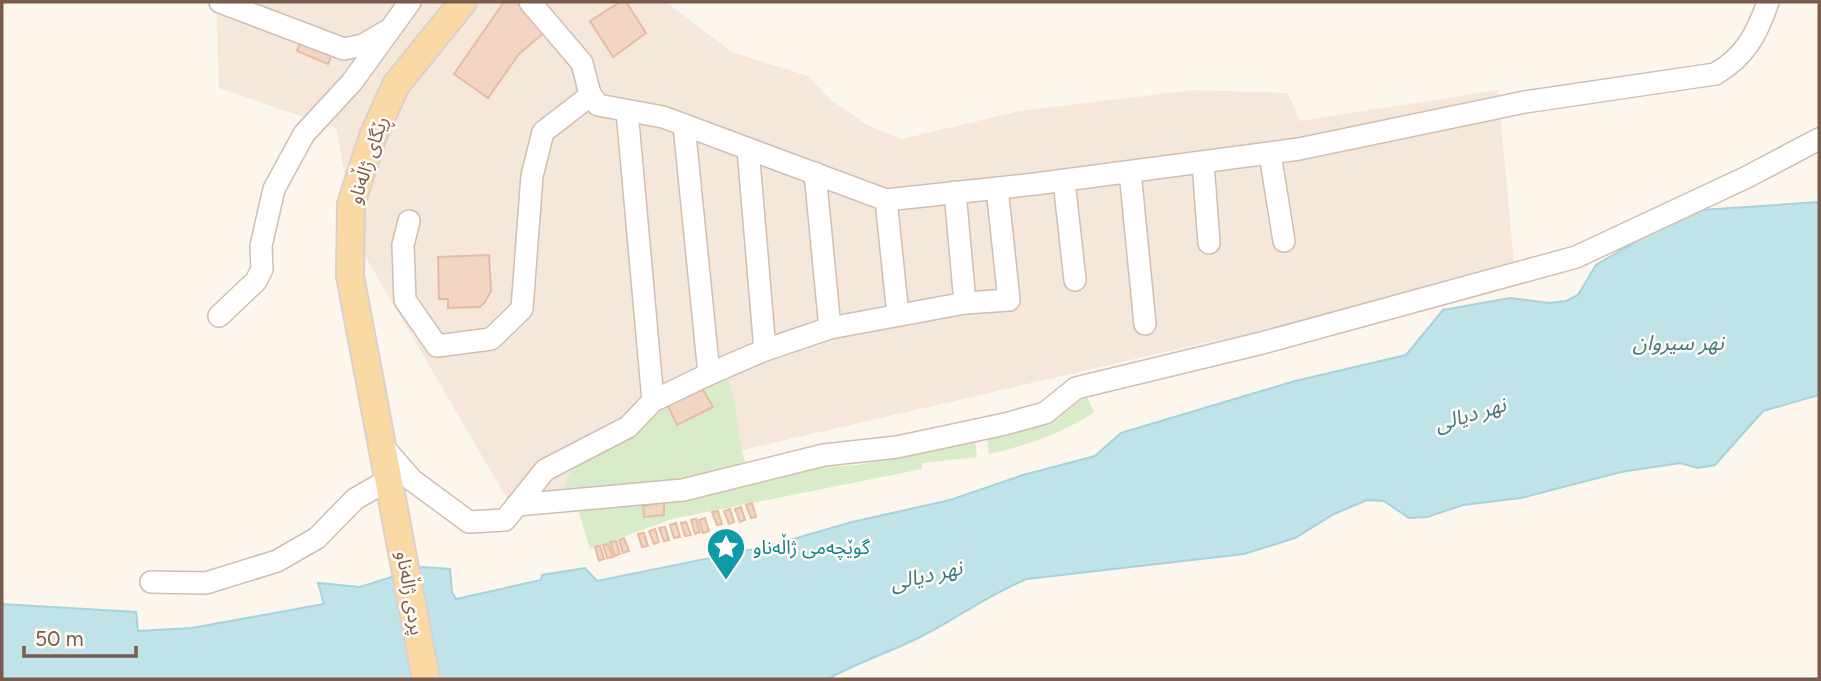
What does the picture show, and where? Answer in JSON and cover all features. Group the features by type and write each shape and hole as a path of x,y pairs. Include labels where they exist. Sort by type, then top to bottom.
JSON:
{"main road":[{"name":"ڕێگای ژاڵەناو","path":"394,508 385,449 350,276 351,204 373,136 396,85 463,2"},
{"name":"پردی ژاڵەناو","path":"394,508 426,679"}],"street":[{"path":"220,2 344,49 363,45 387,32"},
{"path":"219,316 256,281 262,269 264,226 274,189 304,134 352,82 410,2"},
{"path":"530,2 582,64 591,95 598,105 663,117 886,200 1064,181 1270,154 1525,102 1715,74 1734,63 1746,49 1768,2"},
{"path":"409,221 403,245 405,300 437,346 491,339 522,309 531,176 543,132 591,95"},
{"path":"627,111 653,401"},
{"path":"684,125 709,374"},
{"path":"517,505 683,490 824,455 897,447 1005,424 1045,412 1076,388 1262,343 1576,257 1747,177 1819,139"},
{"path":"748,149 765,350"},
{"path":"1270,154 1284,241"},
{"path":"1203,163 1209,243"},
{"path":"1130,172 1145,324"},
{"path":"816,173 830,328"},
{"path":"1064,181 1075,280"},
{"path":"385,449 412,480 469,522 505,520 545,470 628,426 653,401 709,374 765,350 830,328 965,303 1009,300 997,188"},
{"path":"955,192 965,303"},
{"path":"886,200 898,315"},
{"path":"151,582 206,583 277,561 317,538 355,499 390,479"}],"shaded area":[{"path":"216,2 666,2 732,52 808,76 832,101 869,126 902,139 1019,111 1194,90 1288,93 1300,121 1498,90 1516,284 1204,343 510,504 358,244 336,128 219,88"}],"green space":[{"path":"728,377 746,464 660,483 562,492 577,463 618,444 668,406 678,425 713,407 702,389"},
{"path":"1087,397 1094,412 1082,420 1044,438 989,454 987,439 1026,430"},
{"path":"975,440 977,457 922,463 922,469 672,519 590,549 578,509 640,506 713,494 750,480 802,469 858,465"}],"water":[{"name":"نهر سیروان","path":"1819,202 1819,395 1763,411 1715,465 1698,468 1680,463 1621,472 1521,498 1463,505 1427,517 1409,518 1384,501 1367,500 1334,514 1295,538 1244,554 1027,579 922,636 828,679 2,679 2,604 136,612 138,631 192,628 324,604 318,583 360,587 423,567 450,569 452,592 456,599 541,580 542,575 585,568 597,581 769,546 852,522 950,500 1023,475 1095,456 1121,433 1295,381 1406,355 1443,310 1510,298 1549,303 1566,301 1578,295 1596,265 1671,221 1701,210"}],"building":[{"path":"504,2 519,2 545,32 519,54 488,98 454,74"},
{"path":"620,2 626,2 646,33 613,57 590,21"},
{"path":"301,41 332,54 328,64 297,51"},
{"path":"489,255 491,291 485,302 480,307 448,308 448,299 439,299 438,257"},
{"path":"702,388 713,407 677,425 668,406"},
{"path":"664,502 664,515 644,517 643,506"},
{"path":"752,503 756,517 751,518 746,505"},
{"path":"741,507 745,520 740,522 735,509"},
{"path":"730,509 734,522 729,524 724,511"},
{"path":"718,511 722,524 717,525 712,512"},
{"path":"705,518 709,531 703,533 699,520"},
{"path":"696,519 700,532 695,534 691,520"},
{"path":"686,522 691,535 685,536 681,523"},
{"path":"676,523 680,537 674,538 670,525"},
{"path":"665,527 669,540 664,541 659,528"},
{"path":"655,529 659,542 654,544 649,531"},
{"path":"644,533 648,546 642,547 638,534"},
{"path":"624,538 629,551 623,553 619,540"},
{"path":"616,541 620,554 615,556 610,542"},
{"path":"608,544 613,557 607,558 603,545"},
{"path":"600,546 604,559 599,561 595,547"}],"place":[{"name":"گوێچەمی ژاڵەناو","path":"726,581"}],"water label":[{"name":"نهر ديالى","path":"1470,414"},
{"name":"نهر ديالى","path":"926,575"}]}
